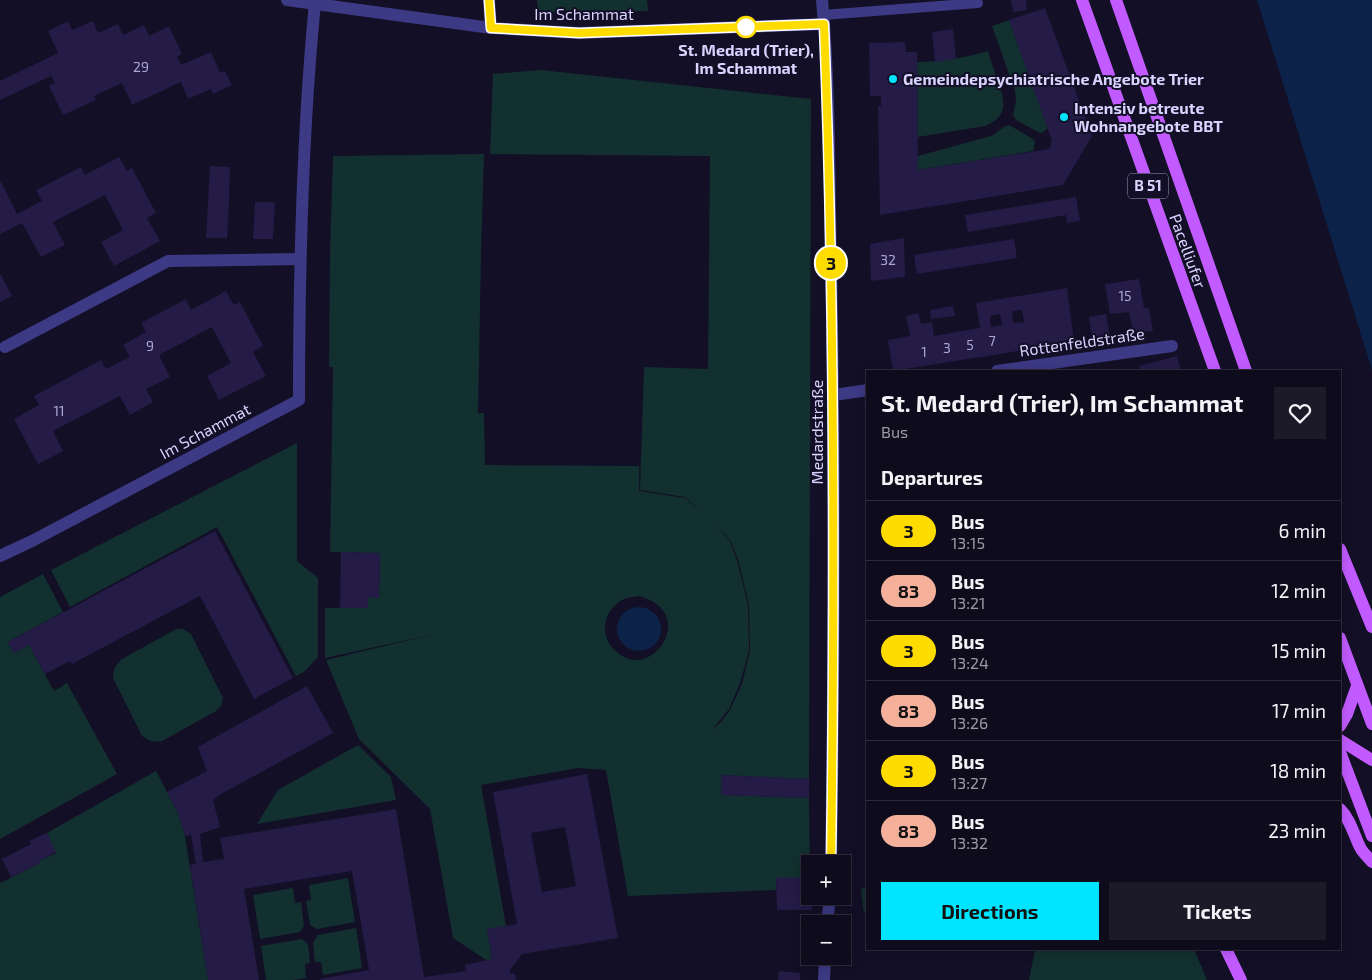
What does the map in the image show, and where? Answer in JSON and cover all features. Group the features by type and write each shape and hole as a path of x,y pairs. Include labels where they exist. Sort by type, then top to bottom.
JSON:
{"main road":[{"name":"Pacelliufer","path":"1082,0 1215,370"},
{"name":"Pacelliufer","path":"1116,0 1246,370"},
{"path":"1341,551 1372,628"},
{"path":"1341,641 1372,724"},
{"path":"1341,724 1347,714 1357,686"},
{"path":"1341,741 1372,760"},
{"path":"1341,755 1372,836"},
{"path":"1341,810 1362,850 1372,862"},
{"path":"1226,950 1241,980"}],"street":[{"name":"Im Schammat","path":"286,0 491,28 579,33 824,19"},
{"path":"489,0 491,28"},
{"name":"Medardstraße","path":"822,0 827,88 834,395 831,855"},
{"name":"Im Schammat","path":"0,556 32,541 299,400 300,259 307,97 315,3"},
{"path":"5,347 168,261 300,259"},
{"name":"Rottenfeldstraße","path":"1004,370 1172,346"},
{"path":"834,395 866,390"},
{"path":"824,980 825,965"}],"lane":[{"path":"824,19 978,3"}],"green space":[{"path":"537,0 647,0 648,11 538,12"},
{"path":"1009,20 1048,128 1042,133 1016,120 1013,115 1016,101 1015,91 992,26"},
{"path":"988,51 1003,102 1002,113 998,118 985,126 918,137 917,62 952,59"},
{"path":"541,70 811,99 809,779 722,775 721,795 809,798 810,855 801,855 801,878 776,878 776,890 628,896 606,770 578,768 481,785 506,926 487,929 492,959 486,960 453,938 430,809 359,739 326,660 435,634 325,658 325,608 368,608 368,598 379,598 380,553 330,552 333,367 329,367 333,156 484,154 478,413 484,413 485,465 639,466 639,491 685,498 705,515 685,497 640,490 644,367 708,369 710,156 490,154 493,74","holes":["711,520 731,541 739,563 749,605 750,651 742,684 730,710 712,730 729,709 740,683 749,651 748,605 738,564 730,541","639,596 657,604 666,616 668,629 664,641 656,652 644,659 631,660 618,653 611,646 605,632 606,619 613,607 626,598"]},
{"path":"1009,125 1033,139 1035,142 1033,151 918,170 918,156 991,136"},
{"path":"297,443 297,561 318,578 318,657 304,672 296,676 217,527 70,607 51,570"},
{"path":"43,574 63,612 8,642 14,653 29,645 54,691 67,683 117,774 0,839 0,597"},
{"path":"176,629 183,629 191,634 223,698 221,706 216,711 162,741 154,742 142,736 113,678 114,672 122,659"},
{"path":"358,745 391,777 396,800 257,824 278,790"},
{"path":"156,771 178,813 185,836 208,980 0,980 0,883 56,853 47,833"},
{"path":"348,878 355,922 317,929 310,925 306,901 311,900 309,885"},
{"path":"866,887 866,913 864,913 861,889"},
{"path":"293,888 295,903 301,902 304,926 300,932 260,939 253,895"},
{"path":"356,928 362,968 323,975 321,962 315,962 313,943 318,935"},
{"path":"302,939 308,944 310,963 305,964 306,978 266,980 261,946"},
{"path":"1035,950 1194,950 1207,980 1029,980"}],"water":[{"path":"1257,0 1372,0 1372,370"},
{"path":"643,607 655,613 660,620 660,638 655,645 648,650 635,651 627,648 620,641 617,625 620,617 627,610"}],"building":[{"path":"1011,0 1026,0 1027,10 1013,12"},
{"name":"Intensiv betreute Wohnangebote BBT","path":"1045,8 1092,136 1063,185 880,215 878,106 881,106 881,96 870,96 869,43 905,42 906,52 917,52 918,170 1049,149 1052,141 1009,20"},
{"path":"68,21 72,30 93,21 98,33 118,24 123,35 144,25 149,36 169,26 182,54 177,57 181,65 211,52 220,73 225,71 232,85 213,94 211,89 188,99 181,82 132,105 122,83 94,96 96,100 63,115 49,86 55,83 51,76 0,100 0,81 58,53 48,31"},
{"path":"953,29 956,59 935,62 932,32"},
{"path":"119,157 127,171 132,168 156,213 147,218 160,241 114,266 101,242 123,230 105,195 53,222 65,245 41,257 22,223 0,234 0,180 17,214 42,201 36,190 81,167 85,175"},
{"path":"210,166 230,167 227,238 206,238"},
{"path":"1076,197 1080,221 1067,223 1066,215 968,232 965,215"},
{"path":"255,202 275,202 273,239 253,239"},
{"path":"904,238 905,277 871,281 870,244"},
{"path":"1014,239 1017,258 917,274 914,255"},
{"path":"0,273 12,296 0,302"},
{"path":"1139,279 1144,308 1149,308 1153,331 1133,333 1129,312 1110,314 1105,284"},
{"path":"1067,288 1074,342 893,370 888,340 910,336 906,316 918,313 921,324 932,322 934,336 980,328 976,303","holes":["1022,310 1024,322 1013,323 1012,311","1000,314 1002,325 991,327 990,316"]},
{"path":"226,291 234,305 240,302 263,346 253,352 266,376 219,400 207,376 231,363 212,327 159,355 170,377 146,389 153,402 130,415 120,396 53,431 63,451 38,464 14,419 39,405 34,396 101,360 106,369 130,357 123,345 146,332 141,323 186,299 191,310"},
{"path":"953,306 955,316 931,319 930,310"},
{"path":"1106,314 1110,337 1092,339 1089,317"},
{"path":"1177,356 1181,370 1141,370 1139,366"},
{"path":"866,400 866,418 864,401"},
{"path":"215,531 293,678 254,699 200,596 72,664 70,661 45,674 29,645 14,653 8,642"},
{"path":"341,552 380,553 379,598 368,598 368,608 340,608"},
{"path":"307,686 333,733 213,800 220,827 200,834 203,862 224,859 220,838 396,809 424,977 466,971 465,965 492,959 487,929 517,924 493,792 587,774 618,938 522,954 510,970 511,974 515,974 516,980 320,980 369,970 352,871 244,889 259,980 208,980 190,865 196,864 191,835 185,836 178,813 167,792 207,771 198,747","holes":["565,827 576,886 542,892 531,833"]},
{"path":"722,775 809,779 809,798 721,795"},
{"path":"47,833 56,852 39,861 40,863 11,877 2,859 31,844 29,841"},
{"path":"776,878 801,878 801,905 812,905 812,910 777,910"},
{"path":"779,971 800,973 800,980 778,980"}],"bus line":[{"name":"3","path":"489,0 491,28 579,33 824,24 834,395 831,855"}],"place":[{"name":"St. Medard (Trier), Im Schammat","path":"746,27"},
{"name":"Gemeindepsychiatrische Angebote Trier","path":"893,79"},
{"name":"Intensiv betreute Wohnangebote BBT","path":"1064,117"}]}
